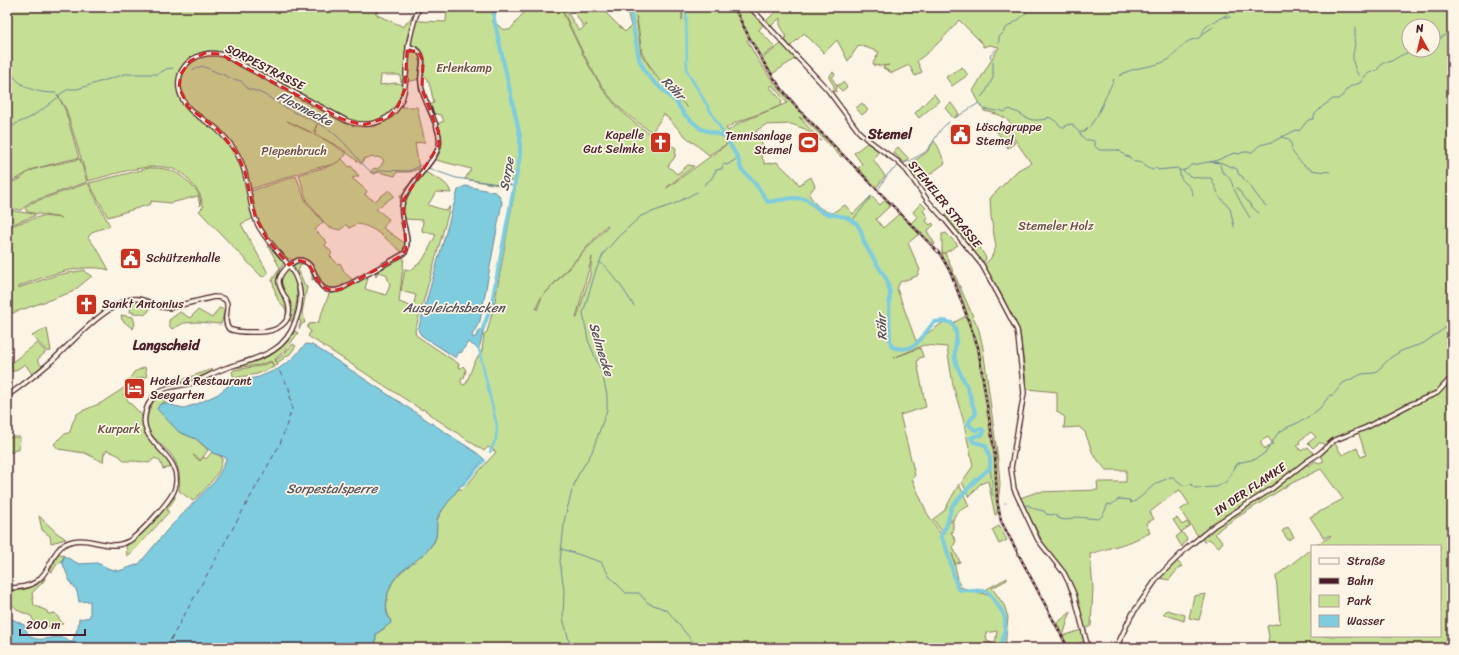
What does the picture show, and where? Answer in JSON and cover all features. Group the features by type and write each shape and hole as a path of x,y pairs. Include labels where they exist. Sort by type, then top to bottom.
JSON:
{"main road":[{"name":"SORPESTRASSE","path":"7,588 23,588 36,583 46,573 58,549 69,542 84,540 113,545 130,540 135,536 169,501 175,487 176,474 170,460 153,442 146,430 144,421 148,405 155,395 165,389 191,383 225,368 257,359 281,345 293,328 300,304 298,283 289,265 267,239 257,223 253,212 245,172 236,152 218,130 188,107 182,99 179,87 181,74 187,64 199,55 212,53 224,55 346,121 368,125 381,122 389,117 403,97 407,51 412,27 419,7"},
{"name":"STEMELER STRASSE","path":"750,7 827,89 859,132 898,162 907,171 928,201 982,265 998,294 1016,330 1023,378 1024,393 1012,468 1014,488 1038,540 1064,573 1069,583 1075,598 1088,648"},
{"path":"7,396 42,369 97,319 117,306 131,300 142,300 168,308 214,297 222,297 227,304 225,321 229,329 238,332 267,332 276,330 285,322 288,315 288,304 280,287 279,281 289,265"},
{"name":"IN DER FLAMKE","path":"1116,648 1130,616 1158,577 1188,548 1215,525 1273,488 1320,453 1333,441 1367,427 1409,405 1437,393 1452,377"}],"street":[{"path":"289,265 298,260 307,262 312,268 321,286 326,290 334,291 341,289 405,253 407,240 402,212 403,201 437,152 439,145 438,131 422,89 422,56 414,48 408,46"},
{"path":"407,51 418,52"}],"highlighted area":[{"path":"407,51 418,51 423,61 422,89 438,131 439,145 403,201 406,250 401,256 341,289 332,291 321,286 308,263 298,260 289,265 267,239 255,216 245,172 236,152 218,130 188,107 179,87 181,74 190,61 205,53 220,54 342,119 363,125 389,117 398,106 405,89"}],"green space":[{"path":"7,7 377,7 377,15 404,27 413,14 406,43 403,81 401,82 400,75 381,75 380,85 395,83 403,84 399,100 396,106 385,117 370,123 360,123 344,119 233,57 221,52 208,51 200,53 190,59 183,68 178,85 178,93 181,101 198,119 226,140 234,150 240,163 245,177 248,198 254,218 241,224 268,273 262,277 199,211 204,206 202,205 199,193 187,178 178,171 169,168 146,167 88,181 66,109 57,94 65,109 79,158 33,169 7,183"},
{"name":"Erlenkamp","path":"447,7 495,7 494,21 491,21 494,22 520,136 520,156 514,182 511,180 509,187 465,179 471,169 436,160 442,142 437,124 444,121 441,115 432,113 429,105 434,103 430,87 427,79 422,73 423,56 411,42 416,20 446,22"},
{"path":"528,7 564,7 579,31 587,25 586,24 583,26 571,7 600,7 625,32 631,26 624,7 682,7 682,20 683,7 747,7 764,24 759,30 775,47 761,58 750,38 747,40 756,56 766,72 790,101 843,156 841,157 806,121 799,117 821,141 805,129 791,124 765,125 756,131 763,147 758,149 765,164 777,162 795,179 799,185 811,177 815,186 809,194 813,201 824,211 832,213 845,205 853,214 871,196 880,205 885,200 890,206 876,219 883,228 899,214 919,234 908,243 920,270 917,276 900,282 897,289 916,341 944,322 953,323 968,315 956,282 941,253 945,253 979,330 983,348 998,460 1000,484 997,514 995,515 988,481 980,484 969,497 962,482 973,466 963,419 953,386 947,347 924,345 893,358 920,348 923,357 919,358 917,362 926,407 900,415 915,475 912,479 927,513 942,536 950,521 953,522 953,532 951,532 956,541 953,547 960,562 955,564 952,553 960,587 988,595 985,590 1007,578 1007,580 992,588 1004,605 1008,617 1005,648 375,648 376,634 385,628 391,621 387,611 387,600 389,590 394,581 399,574 428,550 435,540 438,518 449,500 457,490 463,489 496,452 488,447 484,451 423,409 422,410 308,336 311,331 307,328 309,324 318,323 329,294 342,290 365,277 368,278 365,289 386,295 390,285 386,274 378,272 376,277 375,273 402,256 404,258 399,302 413,307 416,295 401,291 405,269 411,270 423,260 436,235 422,231 423,220 404,219 403,212 405,200 408,194 425,172 444,183 451,193 436,192 428,205 447,211 450,207 415,331 416,335 420,338 459,364 458,367 461,368 463,366 466,370 464,378 462,378 461,382 463,385 466,384 474,363 482,351 484,334 487,332 494,306 521,156 521,136 494,21 502,29 510,30","holes":["561,9 603,88 622,110 633,119 652,132 664,114 685,136 709,155 730,142 667,188 694,166 688,165 677,174 668,166 675,157 676,148 646,131 620,110 610,99 594,75","636,16 642,53 656,76 641,54","772,85 787,103 778,107 782,101 770,87","773,109 739,123 728,131 726,128 737,122","607,225 608,226 542,297 537,310 536,308 540,299","592,257 590,275 576,318","997,631 995,645 987,641 986,633"]},
{"name":"Stemeler Holz","path":"780,7 1452,7 1452,375 1436,392 1398,409 1376,422 1437,394 1452,379 1452,648 1266,648 1269,637 1267,626 1280,623 1276,576 1311,549 1311,637 1441,637 1441,545 1317,545 1331,536 1330,535 1324,538 1310,517 1343,499 1321,469 1290,484 1222,527 1215,534 1223,542 1219,547 1209,539 1205,543 1203,541 1203,536 1221,521 1281,484 1307,464 1308,466 1315,461 1319,463 1324,461 1320,455 1334,442 1342,455 1357,448 1361,457 1366,455 1358,432 1332,439 1325,445 1319,443 1313,448 1308,443 1316,437 1311,432 1299,441 1300,443 1297,445 1301,451 1308,447 1315,455 1267,491 1217,522 1198,536 1180,510 1189,504 1180,490 1176,492 1150,512 1154,519 1146,523 1150,533 1130,542 1090,554 1093,588 1091,626 1084,629 1076,598 1071,596 1067,582 1068,579 1059,563 1046,548 1020,498 1037,492 1098,490 1097,482 1126,482 1126,470 1106,470 1093,454 1085,432 1079,427 1064,428 1065,417 1057,412 1057,392 1027,389 1020,332 999,290 984,265 991,258 996,247 991,217 990,199 1018,170 1031,163 1006,127 1012,126 1010,123 1004,117 984,111 973,91 999,47 990,45 983,47 983,44 959,20 939,42 917,61 922,72 915,76 909,65 892,73 883,68 884,66 889,65 874,65 873,63 879,52 859,45 848,61 837,40 824,53 804,33 790,47 785,40 786,35 780,25 780,18 771,26 766,21","holes":["1268,437 1273,444 1265,449 1261,444 1261,441"]},
{"path":"782,43 796,58 772,74 762,59"},
{"path":"412,52 420,55 421,58 422,66 420,79 406,82 409,54"},
{"name":"Piepenbruch","path":"207,55 219,55 227,58 346,122 354,124 369,126 376,125 388,119 400,107 417,107 425,142 415,143 419,169 409,172 397,172 395,176 379,172 374,174 370,172 374,168 377,169 381,166 384,160 378,157 365,158 361,164 341,148 315,134 317,124 313,133 287,121 329,142 346,153 346,155 335,164 312,169 251,189 242,160 236,149 225,137 197,114 183,97 180,87 182,76 186,68 192,62"},
{"path":"962,67 968,75 952,86 946,77"},
{"path":"833,72 835,74 832,78 837,86 836,92 834,91 834,86 829,78"},
{"path":"843,82 847,87 842,91 837,86"},
{"path":"934,94 939,101 919,118 915,113"},
{"path":"862,103 868,110 862,115 856,108"},
{"path":"951,103 959,114 953,118 945,108"},
{"path":"1001,122 1015,143 1008,148 994,127"},
{"name":"Tennisanlage Stemel","path":"810,135 817,144 807,151 800,142"},
{"path":"934,141 938,146 945,163 917,184 906,167 927,152"},
{"path":"867,143 879,151 873,159 885,176 876,188 858,168 862,164 854,153"},
{"path":"898,147 909,159 904,163 893,152"},
{"path":"431,158 403,197 399,198 421,168"},
{"path":"80,159 87,182 30,202 21,210 7,208 7,184 20,179 28,172 38,168"},
{"path":"342,159 349,167 351,166 359,176 352,178 367,191 365,195 375,201 389,190 394,196 376,209 389,219 383,228 406,244 403,253 369,227 356,224 350,228 346,225 340,230 328,227 307,201 299,175 327,167"},
{"path":"149,168 173,171 178,174 198,193 200,197 200,206 198,196 171,203 151,201 151,204 108,217 89,183"},
{"path":"296,176 306,202 323,222 315,230 327,242 325,245 332,253 330,256 338,264 340,263 345,273 353,280 336,289 324,286 310,262 303,259 292,260 287,258 262,228 254,210 251,191"},
{"path":"88,183 110,226 94,231 88,237 99,252 109,270 98,268 75,269 50,275 17,287 18,288 57,275 85,270 86,273 92,276 72,292 7,315 7,227 42,216 62,218 27,212 25,208 31,203"},
{"path":"921,203 926,208 923,210 928,218 926,221 930,225 932,223 934,225 927,231 935,244 934,245 911,223 917,217 913,212"},
{"path":"7,210 34,214 35,216 7,226"},
{"path":"950,212 964,232 971,239 976,241 986,258 985,261 982,262 980,260 945,216"},
{"path":"259,229 283,260 284,263 277,278 281,280 285,270 288,268 293,276 297,289 297,302 292,322 286,317 285,309 278,300 272,280 280,268"},
{"path":"946,233 958,245 945,253 942,252 942,234"},
{"path":"298,262 306,264 299,265 300,268 298,269 305,286 307,287 302,313 305,323 303,323 299,328 301,321 298,320 302,291 294,265"},
{"path":"306,264 312,270 314,279 312,280 312,274"},
{"path":"138,301 152,304 148,312 144,315 141,313 133,314 133,312 130,312 131,304 128,302"},
{"path":"219,308 225,310 221,324 197,322 184,323 172,329 169,325 169,320 180,312 190,318 198,310 212,318"},
{"path":"121,315 133,317 135,324 133,329 122,320"},
{"path":"47,328 51,351 48,352 32,336"},
{"path":"295,331 298,333 285,351 275,359 276,362 276,360 293,344 296,346 290,354 277,363 278,365 274,366 271,361 260,365 233,368 252,363 276,352"},
{"path":"37,343 46,352 37,360 42,366 32,374 25,364 13,372 11,363"},
{"path":"271,362 274,367 257,374 234,378 232,372 234,370 260,366"},
{"name":"Kurpark","path":"145,367 147,377 136,379 124,394 129,402 142,415 144,431 148,438 162,452 172,467 163,469 160,461 155,458 149,463 140,461 124,461 120,456 107,450 104,454 103,462 85,453 58,449 54,444 63,435 70,432 77,414 101,403 124,388 134,372"},
{"path":"212,369 213,371 200,378 176,383 176,382"},
{"path":"162,393 165,403 162,403 171,424 179,432 196,439 208,450 201,460 204,457 206,459 212,452 222,457 220,469 207,487 193,501 179,491 180,484 176,463 166,449 149,431 147,424 148,415 152,404"},
{"path":"8,437 20,437 19,450 15,450 12,453 7,450"},
{"path":"959,484 969,506 957,513 953,521 950,519 943,533 933,519 944,511"},
{"path":"175,496 167,510 169,512 127,556 126,546 138,537"},
{"path":"39,516 57,533 66,539 51,543 50,536 42,530"},
{"path":"1177,518 1182,525 1187,522 1190,526 1181,532 1173,520"},
{"path":"999,526 1007,540 999,544 992,530"},
{"path":"1288,527 1294,537 1288,540 1282,531"},
{"path":"1182,532 1187,539 1182,547 1176,537"},
{"path":"59,553 64,556 52,572 50,571"},
{"path":"1176,560 1182,566 1169,580 1159,578"},
{"path":"45,578 44,581 32,593 34,605 47,611 48,614 55,613 63,624 44,627 44,625 35,623 31,616 19,611 7,600 7,590 18,590 32,587"},
{"path":"1206,594 1199,620 1189,618 1194,596"},
{"path":"1167,610 1185,615 1184,621 1163,614"},
{"path":"1071,612 1068,618 1063,636 1057,623"},
{"path":"1081,630 1084,641 1069,648 1063,636"}],"water":[{"name":"Ausgleichsbecken","path":"465,186 495,192 499,195 502,202 480,321 472,335 473,338 475,337 485,324 479,349 468,342 456,358 421,335 418,330 458,190"},
{"name":"Sorpestalsperre","path":"306,344 312,345 325,353 484,459 457,490 438,516 436,537 433,543 426,552 403,570 391,584 386,609 391,623 376,634 375,648 7,648 7,614 12,619 24,625 29,635 34,638 45,639 61,637 70,641 73,640 78,627 79,619 90,617 90,601 79,602 76,589 71,584 62,562 64,556 79,564 97,563 119,571 139,564 168,529 215,481 223,467 226,459 225,457 213,453 196,439 179,432 157,409 160,404 165,403 184,408 197,404 218,394 228,386 259,377 278,369 291,360"}],"waterway":[{"name":"Sorpe","path":"483,328 491,307 520,156 520,136 494,19 494,7"},
{"name":"Röhr","path":"626,7 631,15 639,59 646,73 676,102 685,115 701,129 725,136 738,158 741,169 754,182 768,202 793,198 806,199 823,213 846,217 857,224 864,242 887,280 890,293 890,340 892,347 900,349 913,346 918,343 934,322 944,321 952,323 955,328 955,359 976,414 968,424 975,430 982,429 984,432 982,435 971,438 974,442 986,446 990,459 990,468 977,479 952,506 946,527 941,537 946,547 957,587 960,590 985,591 989,593 1002,611 1005,618 1005,629 1001,648"},
{"path":"686,7 687,71 725,136"},
{"path":"999,43 999,37 1004,30 1023,16 1031,7"},
{"path":"1119,76 1137,68 1155,65 1168,60 1187,42 1200,37 1205,28 1230,13"},
{"path":"1224,17 1230,17"},
{"path":"1204,33 1213,27"},
{"path":"1355,27 1353,60 1354,67 1359,76"},
{"path":"1441,38 1445,35 1452,34"},
{"path":"991,58 990,56 996,49"},
{"path":"1000,110 1004,112 1010,109 1032,120 1047,119 1048,117 1065,128 1066,125 1073,124 1084,139 1094,141 1095,146 1099,150 1120,151 1125,156 1130,157 1134,161 1143,163 1146,167 1152,170 1156,168 1158,170 1177,168 1181,171 1187,169 1191,165 1215,161 1234,153 1239,154 1244,152 1252,152 1260,145 1272,142 1296,130 1299,131 1308,120 1313,119 1315,114 1323,106 1333,99 1338,99 1346,90 1351,86 1360,83 1365,76 1377,70 1383,63 1391,61 1401,56"},
{"path":"981,97 985,93 993,78 993,62"},
{"name":"Flasmecke","path":"193,70 202,66 241,81 248,89 262,94 284,107 329,129 372,173 381,170 409,171 422,165 423,166"},
{"path":"7,67 16,80 27,88 40,92 56,93"},
{"name":"Flasmecke","path":"59,97 60,94 69,89 77,89 125,74 158,74 166,69 173,68"},
{"path":"1090,126 1097,116 1114,79"},
{"name":"Flasmecke","path":"7,132 10,128 31,117 57,98"},
{"path":"979,103 984,109 997,111"},
{"path":"955,118 979,103"},
{"path":"902,164 925,152 942,128 949,122"},
{"path":"1080,132 1084,132 1088,128"},
{"path":"1283,136 1284,138 1289,139 1292,147 1291,149"},
{"path":"1292,151 1309,169 1330,172"},
{"name":"Selmecke","path":"704,185 712,178 716,170 722,169 724,164 727,165 738,158"},
{"path":"1210,162 1222,163 1237,169 1239,175 1242,176 1245,181"},
{"path":"879,188 888,174 899,165"},
{"path":"1220,165 1222,172 1226,174 1232,182 1233,187"},
{"name":"Flasmecke","path":"428,168 456,178 514,186"},
{"path":"1179,170 1182,180 1189,186 1193,195"},
{"path":"1183,171 1192,177 1211,178 1218,193"},
{"path":"1247,182 1266,206"},
{"path":"1237,188 1253,208 1259,213"},
{"path":"1234,189 1250,218"},
{"name":"Selmecke","path":"573,488 577,477 592,452 607,410 607,395 602,373 588,340 583,313 596,270 604,253 618,237 641,216 674,204 697,192"},
{"path":"1219,196 1230,208 1234,227"},
{"path":"852,221 871,197"},
{"path":"600,262 623,288 634,306"},
{"path":"1024,506 1028,505 1035,509 1044,511 1046,514 1054,514 1060,519 1066,520 1076,517 1099,519 1103,515 1108,504 1111,505 1119,499 1130,500 1131,503 1160,481 1170,477 1173,477 1184,486 1191,484 1195,488 1217,487 1227,481 1237,464 1256,459 1266,452 1278,433 1308,418 1320,408 1330,395 1333,395 1343,383 1362,374 1375,373 1390,358 1401,351 1424,343 1452,323"},
{"path":"478,345 497,426 496,439 490,452"},
{"path":"463,485 485,460"},
{"path":"990,468 992,494 994,496"},
{"name":"Selmecke","path":"571,648 563,618 564,591 560,561 565,517 572,491"},
{"path":"562,549 601,562 610,577 626,593 639,593 648,603 667,610 693,642"}],"ferry route":[{"path":"166,648 280,444 292,409 289,388 278,369"}],"railway":[{"path":"734,7 764,64 782,90 804,115 940,254 951,273 978,347 995,456 997,500 1001,521 1068,648"}],"place":[{"name":"Löschgruppe Stemel","path":"960,134"},
{"name":"Kapelle Gut Selmke","path":"660,142"},
{"name":"Tennisanlage Stemel","path":"808,143"},
{"name":"Schützenhalle","path":"131,258"},
{"name":"Sankt Antonius","path":"86,304"},
{"name":"Hotel & Restaurant Seegarten","path":"135,388"}],"district":[{"name":"Stemel","path":"890,134"},
{"name":"Langscheid","path":"166,345"}]}
